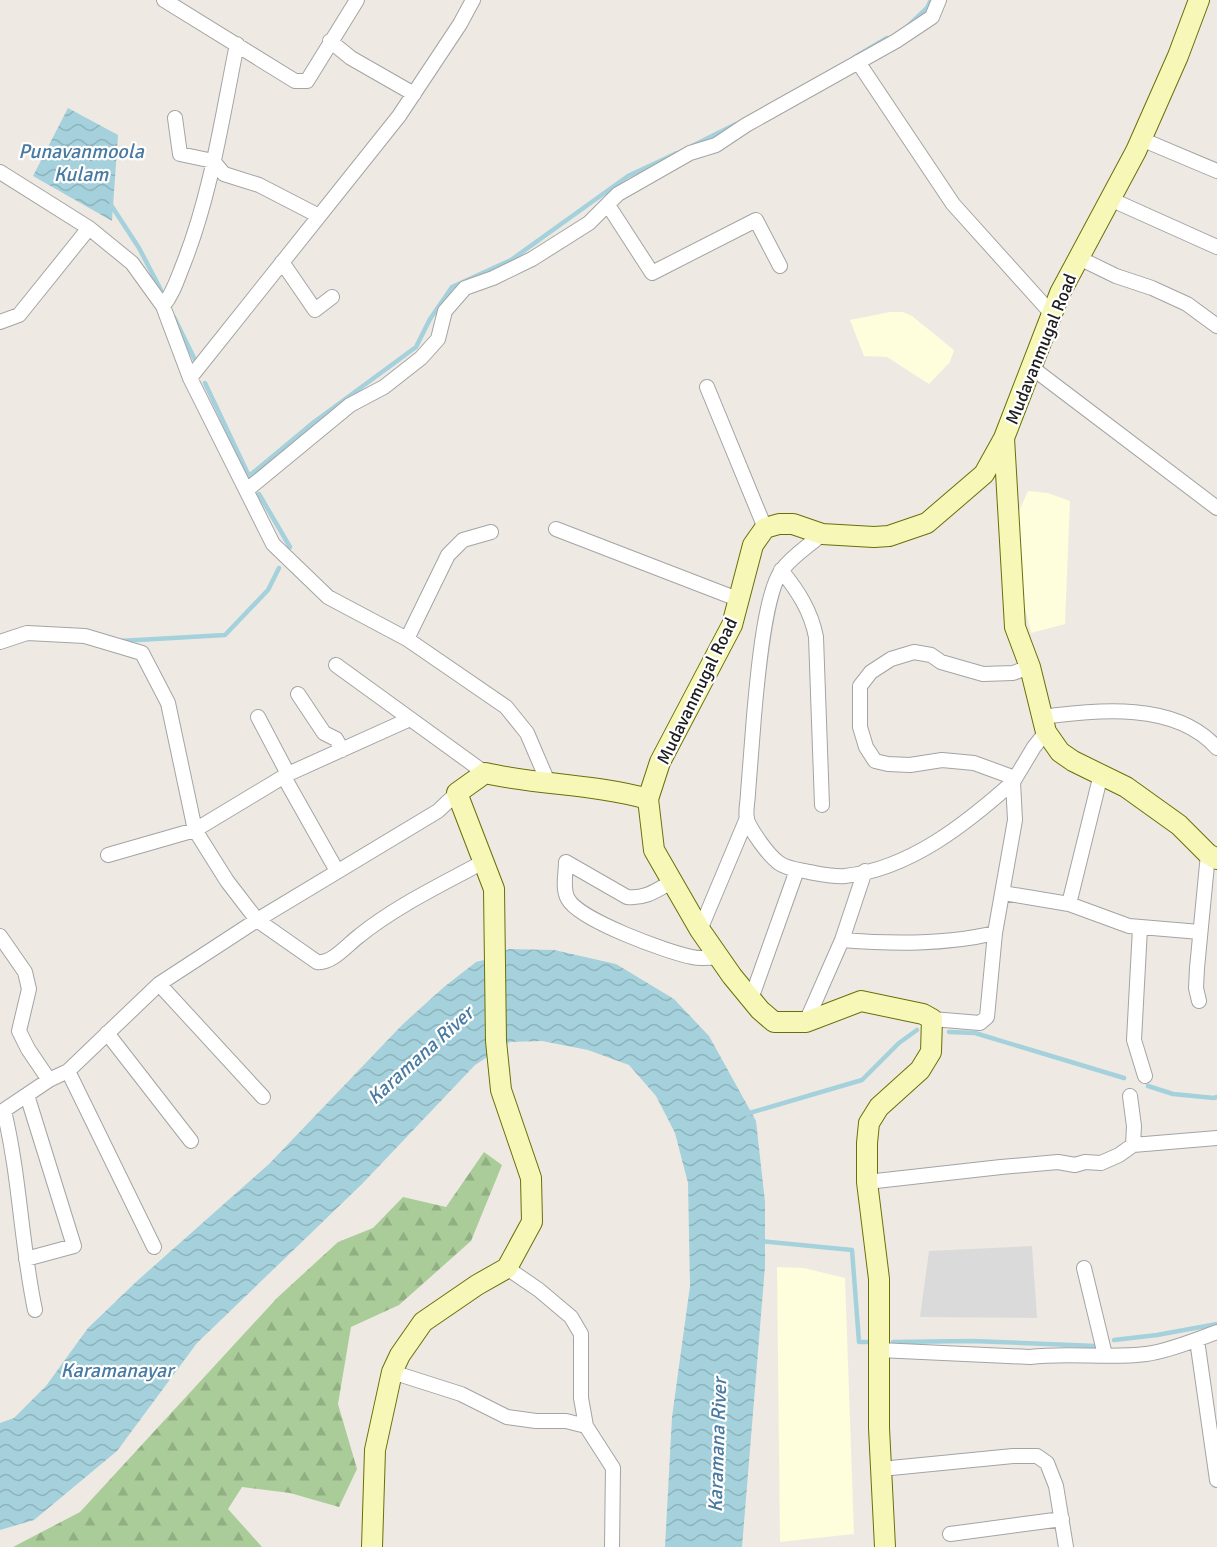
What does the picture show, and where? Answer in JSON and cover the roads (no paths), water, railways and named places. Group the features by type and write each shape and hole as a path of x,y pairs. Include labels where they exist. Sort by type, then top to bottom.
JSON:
{"street":[{"path":"164,0 295,81 307,81 357,0"},
{"path":"190,378 399,116 460,24 473,0"},
{"path":"247,490 350,405 384,387 421,358 438,339 445,311 465,288 493,278 532,259 589,223 618,194 690,153 716,145 746,125 896,41 932,17 939,0"},
{"name":"Mudavanmugal Road","path":"932,1019 923,1014 861,1001 806,1022 774,1022 751,999 700,930 654,850 648,800 660,762 732,625 753,545 765,528 779,524 793,524 822,534 889,536 927,523 984,474 1004,438 1060,293 1141,139 1179,56 1199,0"},
{"path":"330,41 351,58 414,94"},
{"path":"163,306 171,297 190,246 213,161 237,44"},
{"path":"858,62 953,204 1052,314"},
{"path":"175,118 180,154 213,161 224,174 259,185 319,216"},
{"path":"1141,139 1217,171"},
{"path":"0,172 89,228 132,263 163,306 190,378 273,544 328,597 408,639 506,707 528,733 548,782"},
{"path":"1110,199 1217,247"},
{"path":"608,205 652,273 756,220 780,266"},
{"path":"0,322 19,315 89,228"},
{"path":"1079,258 1116,276 1152,288 1187,304 1217,326"},
{"path":"282,262 315,310 332,297"},
{"path":"1031,367 1217,508"},
{"path":"707,387 765,528"},
{"path":"1004,438 1015,627 1030,667 1044,724 1060,752 1126,787 1179,825 1213,856 1200,932 1196,979 1199,1001"},
{"path":"556,529 740,600"},
{"path":"408,639 448,555 463,540 491,532"},
{"path":"700,930 747,818 757,675 774,584 781,570 796,554 822,534"},
{"path":"781,570 797,589 813,622 816,637 822,805"},
{"path":"0,642 27,633 86,636 142,653 168,702 195,830 227,881 257,920 317,962 323,963 414,899 483,862"},
{"path":"1014,780 974,764 942,760 910,765 875,761 866,747 860,727 860,686 871,672 891,659 914,652 931,655 941,662 983,674 1012,673 1030,667"},
{"path":"336,665 485,773 626,793 648,800"},
{"path":"298,694 324,734 336,739 342,750"},
{"path":"1044,724 1092,711 1126,711 1188,726 1217,748"},
{"path":"258,717 286,776 337,871"},
{"path":"108,855 195,830 286,776 410,719"},
{"path":"747,818 763,847 780,864 797,870 830,876 846,876 888,866 924,849 985,807 1014,780 1034,747 1044,724"},
{"path":"35,1310 12,1147 2,1112 49,1080 68,1071 159,984 257,920 438,811 485,773"},
{"path":"1069,904 1101,774"},
{"path":"885,1547 879,1428 879,1279 867,1182 869,1123 879,1107 920,1070 931,1052 932,1019 980,1023 987,1017 995,933 1015,820 1014,780"},
{"path":"372,1547 375,1450 392,1372 400,1355 423,1322 477,1285 507,1268 532,1222 531,1178 501,1090 496,1041 494,889 457,794"},
{"path":"673,881 648,896 627,897 566,862 567,897 574,907 621,933 666,951 694,958 719,957"},
{"path":"751,999 797,870"},
{"path":"806,1022 842,940 865,871"},
{"path":"1003,892 1069,904 1129,927 1200,932"},
{"path":"1140,928 1134,1040 1145,1076"},
{"path":"842,940 870,942 965,940 995,933"},
{"path":"0,936 25,972 29,989 19,1031 49,1080"},
{"path":"159,984 263,1097"},
{"path":"107,1033 191,1141"},
{"path":"68,1071 153,1247"},
{"path":"26,1259 74,1246 27,1095"},
{"path":"1130,1096 1134,1126 1133,1144"},
{"path":"867,1182 1058,1162 1075,1165 1086,1162 1101,1163 1119,1155 1133,1144 1217,1138"},
{"path":"507,1268 539,1290 571,1317 581,1334 581,1398 586,1426 613,1468 612,1547"},
{"path":"1084,1269 1105,1354"},
{"path":"879,1350 1030,1358 1048,1355 1148,1354 1217,1332"},
{"path":"1197,1340 1217,1480"},
{"path":"392,1372 461,1394 507,1417 536,1421 566,1421 586,1426"},
{"path":"881,1469 1013,1456 1036,1456 1047,1463 1056,1486 1066,1547"},
{"path":"950,1534 1062,1519"}],"water":[{"name":"Punavanmoola Kulam","path":"68,108 118,135 112,221 33,176"},
{"name":"Karamanayar","path":"509,949 554,950 616,964 674,999 709,1036 756,1121 765,1202 765,1266 742,1547 665,1547 672,1417 690,1286 688,1183 675,1133 656,1096 629,1065 588,1050 542,1041 510,1042 475,1065 362,1184 197,1343 117,1451 34,1520 0,1530 0,1423 14,1418 46,1386 88,1328 137,1281 269,1164 403,1024 476,962"}],"waterway":[{"path":"907,27 927,8 931,0"},
{"path":"855,57 887,38"},
{"path":"692,146 736,124"},
{"path":"205,383 249,476 314,422 416,347 430,319 452,287 511,260 628,176 677,153"},
{"path":"111,205 139,248 161,290"},
{"path":"174,317 195,360"},
{"path":"259,494 290,547"},
{"path":"120,641 225,635 268,590 279,568"},
{"path":"746,1114 862,1080 899,1043 917,1030"},
{"path":"949,1032 975,1033 1124,1078"},
{"path":"1148,1086 1173,1094 1217,1097"},
{"path":"760,1241 852,1250 859,1342 867,1342"},
{"path":"1114,1340 1217,1324"},
{"path":"893,1342 972,1341 1096,1346"}],"water label":[{"name":"Karamana River","path":"420,1055"},
{"name":"Karamana River","path":"717,1445"}]}
